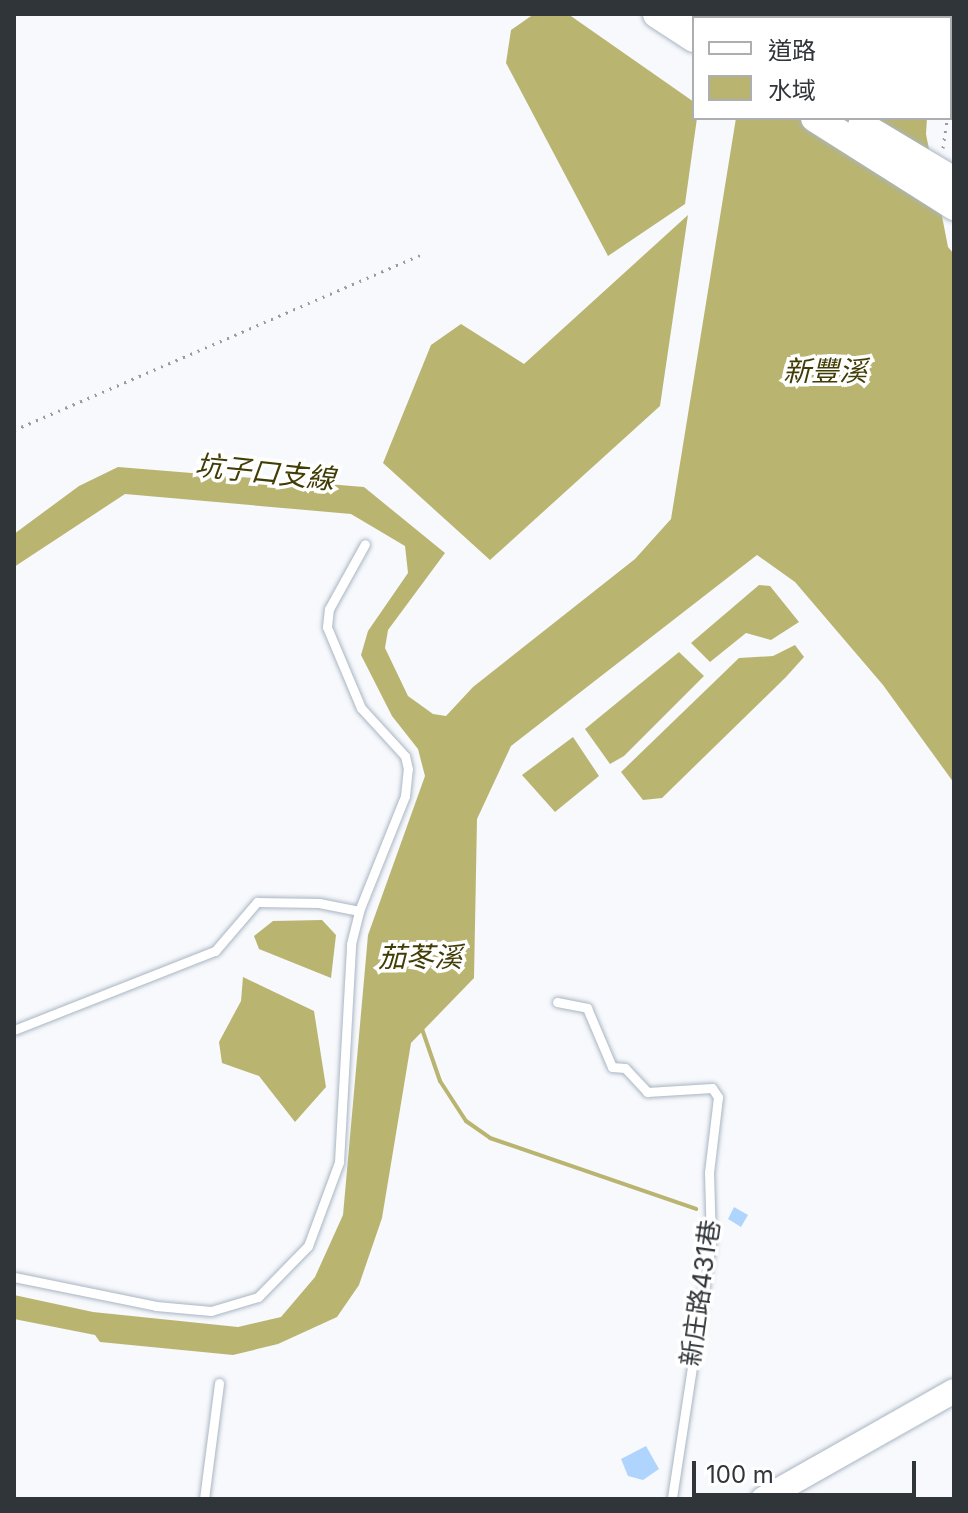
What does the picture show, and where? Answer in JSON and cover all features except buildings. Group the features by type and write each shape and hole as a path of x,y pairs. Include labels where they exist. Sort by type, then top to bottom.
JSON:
{"main road":[{"path":"657,14 692,37"},
{"path":"818,120 954,206"},
{"path":"854,120 954,181"}],"street":[{"path":"763,1499 954,1391"}],"lane":[{"path":"14,1277 156,1306 211,1311 258,1297 288,1272 308,1246 339,1162 348,974 359,911 405,796 408,769 405,756 361,708 327,627 329,609 365,544"},
{"path":"14,1030 215,951 257,902 319,903 359,911"},
{"name":"新庄路431巷","path":"557,1002 587,1008 612,1067 625,1068 647,1092 712,1088 718,1115 709,1172 711,1243 672,1499"},
{"path":"204,1499 219,1383"}],"path":[{"path":"942,154 947,120"},
{"path":"14,430 420,255"}],"water":[{"path":"534,14 568,14 692,101 692,120 697,120 685,204 608,256 506,63 511,30"},
{"path":"752,14 937,14 844,16"},
{"path":"736,120 927,120 926,134 948,247 954,254 954,783 883,685 795,582 757,555 511,746 477,819 474,978 411,1043 382,1218 359,1285 337,1317 278,1344 233,1355 100,1342 95,1335 14,1319 14,1295 93,1312 238,1327 281,1317 315,1277 343,1215 368,935 425,776 418,749 392,716 361,655 368,631 408,573 405,546 351,514 125,494 14,567 14,534 79,486 118,467 364,487 445,553 388,630 385,648 408,696 433,714 446,716 473,687 635,559 671,519"},
{"path":"688,215 660,406 490,560 383,463 431,345 461,324 524,364"},
{"path":"759,585 770,586 799,622 771,640 746,633 710,662 691,643"},
{"path":"795,645 804,657 786,677 662,798 643,800 621,772 739,658 773,656"},
{"path":"679,652 704,676 624,756 610,764 585,729"},
{"path":"573,737 599,776 555,812 522,775"},
{"path":"322,920 336,935 331,978 259,949 254,936 273,921"},
{"path":"243,977 314,1011 326,1087 295,1122 259,1076 222,1063 219,1042 241,1001"}],"waterway":[{"path":"422,1029 440,1081 466,1121 490,1138 696,1209"}],"water label":[{"name":"新豐溪","path":"825,371"},
{"name":"坑子口支線","path":"265,472"},
{"name":"茄苳溪","path":"420,957"}]}
